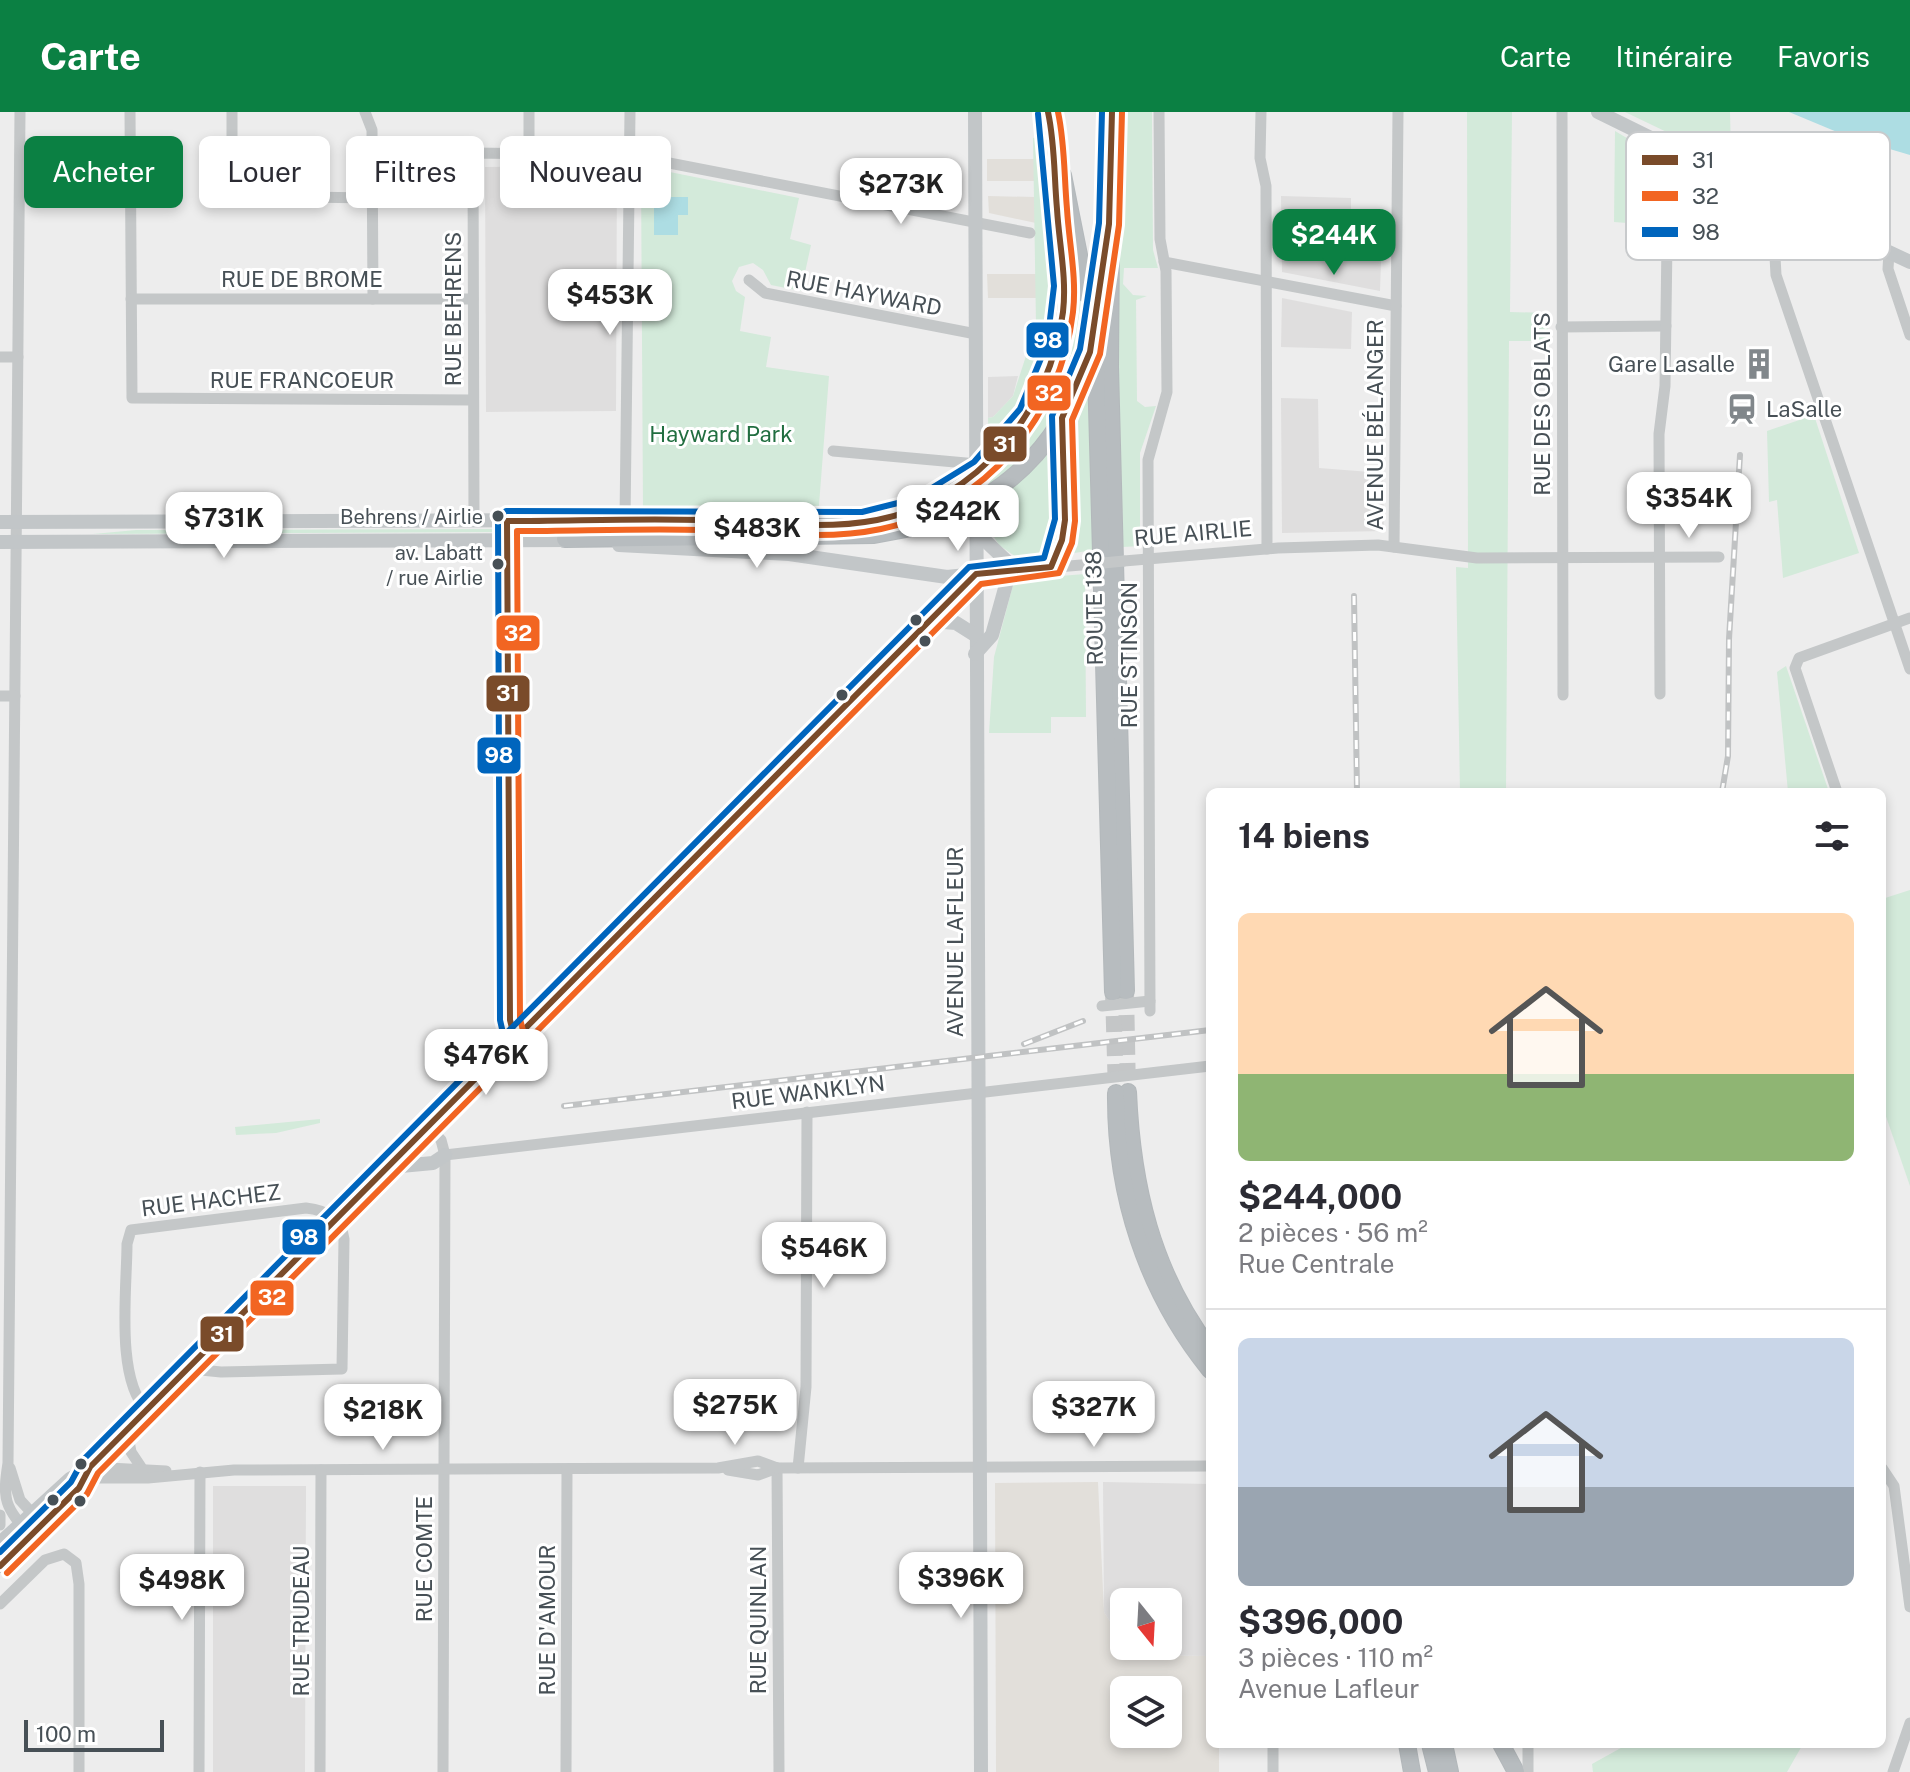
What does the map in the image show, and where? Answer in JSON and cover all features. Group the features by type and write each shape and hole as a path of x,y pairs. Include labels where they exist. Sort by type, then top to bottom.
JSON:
{"highway":[{"path":"1048,112 1087,295"},
{"path":"994,491 1037,452 1076,390 1093,340 1109,224 1112,112"},
{"path":"994,457 1034,405 1060,336 1064,286 1055,138"},
{"name":"ROUTE 138","path":"1096,370 1120,992 1109,224"},
{"path":"625,520 861,523 907,512 959,485"},
{"path":"565,539 867,535 917,527 959,512"},
{"path":"1206,1343 1176,1297 1148,1229 1134,1174 1122,1092 1120,1163 1139,1243 1170,1311 1206,1364"},
{"path":"1408,1748 1412,1772"},
{"path":"1431,1748 1437,1772"},
{"path":"1445,1748 1450,1772"},
{"path":"1503,1748 1516,1772"}],"main road":[{"name":"AVENUE LAFLEUR","path":"975,112 981,1772"},
{"path":"1598,112 1637,132"},
{"path":"1890,252 1910,262"},
{"path":"0,522 625,520"},
{"path":"507,521 509,1007 515,1040"},
{"path":"975,654 992,635 1003,592 1016,570 977,533"},
{"name":"RUE AIRLIE","path":"0,542 565,539 789,554 947,577 976,574"},
{"path":"0,1566 70,1479 87,1472 976,574"},
{"path":"931,621 956,623 975,635"},
{"path":"390,1167 433,1163 445,1155"},
{"path":"0,1543 32,1525"}],"street":[{"path":"20,112 4,1399 8,1463 17,1495 32,1525"},
{"path":"130,112 131,299"},
{"path":"232,112 232,184 236,196 346,198"},
{"path":"365,112 372,136"},
{"path":"529,112 529,136"},
{"path":"629,136 630,112"},
{"name":"RUE STINSON","path":"1102,1006 1150,1006 1149,453 1167,392 1164,262 1160,239 1159,112"},
{"path":"1261,112 1260,158 1266,186 1267,549"},
{"name":"AVENUE BÉLANGER","path":"1394,547 1398,112"},
{"name":"RUE DES OBLATS","path":"1562,112 1563,695"},
{"name":"RUE BEHRENS","path":"474,521 473,153 500,153"},
{"path":"671,163 1030,233"},
{"path":"372,208 373,299"},
{"path":"625,520 628,208"},
{"path":"1660,694 1659,434 1665,386 1667,260"},
{"path":"1775,260 1776,275 1910,669"},
{"path":"1889,260 1888,269 1910,335"},
{"path":"1164,262 1174,261 1396,306"},
{"name":"RUE HAYWARD","path":"749,280 765,293 976,334"},
{"name":"RUE DE BROME","path":"131,299 473,299"},
{"name":"RUE FRANCOEUR","path":"131,299 132,398 473,400"},
{"path":"1561,327 1666,326"},
{"path":"0,357 18,357"},
{"path":"833,451 977,464"},
{"name":"RUE AIRLIE","path":"976,574 1267,549 1394,547 1477,558 1719,557"},
{"path":"1836,788 1795,668 1799,658 1910,618"},
{"path":"0,696 15,696"},
{"name":"RUE WANKLYN","path":"445,1155 1206,1066"},
{"path":"798,1468 806,1387 807,1112"},
{"path":"429,1127 441,1140 445,1155"},
{"name":"RUE COMTE","path":"443,1772 445,1155"},
{"name":"RUE HACHEZ","path":"147,1410 134,1397 128,1363 129,1232 137,1228 306,1208 324,1212 336,1220"},
{"path":"193,1364 201,1370 221,1372 342,1369 344,1239 336,1220"},
{"path":"127,1430 131,1452 141,1467"},
{"path":"8,1463 2,1499 10,1511 32,1525"},
{"path":"87,1472 148,1478 200,1472 718,1468 758,1475 777,1468 1206,1466"},
{"path":"87,1472 141,1467 175,1473"},
{"name":"RUE QUINLAN","path":"777,1468 779,1772"},
{"name":"RUE D'AMOUR","path":"566,1772 567,1469"},
{"name":"RUE TRUDEAU","path":"320,1772 321,1470"},
{"path":"199,1772 200,1472"},
{"path":"1886,1474 1894,1486 1910,1607"},
{"path":"0,1515 0,1525"},
{"path":"0,1604 51,1556 64,1554 76,1563 79,1584 79,1772"},
{"path":"1893,1772 1910,1723"},
{"path":"1273,1748 1273,1772"},
{"path":"1528,1748 1528,1772"}],"shaded area":[{"path":"987,159 1034,159 1035,181 987,181"},
{"path":"485,167 500,167 500,208 617,208 616,411 486,412"},
{"path":"988,196 1035,197 1036,223 989,213"},
{"path":"1281,196 1351,198 1351,231 1382,233 1380,291 1282,272"},
{"path":"987,274 1036,274 1036,298 988,298"},
{"path":"1282,298 1352,312 1351,349 1281,347"},
{"path":"1018,376 1013,396 993,417 988,418 988,377"},
{"path":"1281,398 1318,399 1319,468 1383,473 1384,531 1282,533"},
{"path":"1098,1482 1104,1612 1110,1621 1110,1660 1182,1660 1182,1656 1206,1656 1206,1748 1219,1748 1219,1772 996,1772 995,1483"},
{"path":"1103,1482 1206,1484 1206,1656 1182,1656 1182,1588 1110,1588 1110,1621 1104,1612"},
{"path":"213,1486 306,1486 305,1772 213,1772"}],"green space":[{"path":"1032,112 1037,112 1052,221 1057,316 1045,369 1016,422 994,449 994,462 1028,426 1052,380 1060,356 1069,305 1063,214 1078,283 1086,349 1057,417 1029,453 994,485 994,496 1023,473 1058,434 1057,541 1049,556 1016,557 999,545 991,532 988,418 993,417 1013,396 1036,325 1033,138 1038,137"},
{"path":"1120,112 1152,112 1153,250 1158,268 1124,268 1123,284 1133,295 1147,296 1136,300 1137,401 1145,407 1156,406 1140,453 1140,546 1123,547 1117,322"},
{"path":"1467,112 1512,112 1510,312 1548,313 1548,341 1509,341 1506,788 1460,788 1456,567 1468,568"},
{"path":"1625,112 1730,112 1730,132 1667,132"},
{"path":"1615,131 1626,138 1626,223 1614,222"},
{"name":"Hayward Park","path":"671,172 799,198 790,239 811,245 801,291 771,285 763,270 753,263 739,267 732,281 736,291 745,297 740,331 771,337 766,367 829,376 818,518 759,519 747,513 643,512 641,208 671,208"},
{"path":"1089,376 1094,550 1061,555 1069,523 1069,422"},
{"path":"1814,415 1859,553 1783,578 1777,500 1769,502 1767,431"},
{"path":"496,529 496,532 93,534 136,530"},
{"path":"1085,574 1086,717 1051,717 1051,733 989,733 994,657 1013,585 1022,579"},
{"path":"1786,666 1828,788 1788,788 1777,672"},
{"path":"1910,890 1910,1186 1886,1117 1886,898"},
{"path":"320,1119 320,1123 276,1133 236,1135 235,1127"},
{"path":"1621,1748 1801,1748 1787,1772 1593,1772 1592,1764"}],"water":[{"path":"1789,112 1910,112 1910,155 1890,149 1890,132 1837,132"},
{"path":"671,197 688,197 688,215 678,215 678,235 654,235 654,208 671,208"}],"tunnel":[{"path":"959,485 994,457"},
{"path":"959,512 994,491"},
{"path":"1126,991 1128,1092"},
{"path":"1113,992 1116,1093"}],"railway":[{"path":"1723,788 1728,756 1729,639 1740,455"},
{"path":"1354,596 1357,788"},
{"path":"1024,1044 1083,1021"},
{"path":"564,1106 1206,1030"}],"transit line":[{"name":"31","path":"515,1040 510,1020 507,521 653,519 812,525 855,523 914,509 947,493 977,472 1003,446 1025,416 1043,383 1063,312 1063,273 1048,112"},
{"name":"32","path":"525,1038 520,1019 517,531 682,529 816,535 859,533 919,518 954,500 985,478 1012,451 1035,421 1053,387 1066,350 1074,286 1058,112"},
{"name":"98","path":"0,1552 71,1482 83,1460 969,567 1044,558 1055,519 1052,416 1080,349 1099,223 1102,112"},
{"name":"31","path":"0,1566 79,1488 90,1467 976,574 1051,567 1062,540 1065,520 1062,418 1090,352 1109,224 1112,112"},
{"name":"32","path":"7,1573 87,1494 98,1473 981,584 1059,573 1072,543 1075,521 1072,420 1100,354 1119,225 1122,112"},
{"name":"98","path":"505,1042 500,1020 498,516 506,511 862,512 914,499 974,462 1020,409 1047,344 1054,286 1038,114"}],"place":[{"name":"Gare Lasalle","path":"1759,364"},
{"name":"LaSalle","path":"1742,409"},
{"name":"Behrens / Airlie","path":"498,516"},
{"name":"av. Labatt / rue Airlie","path":"498,564"}]}
